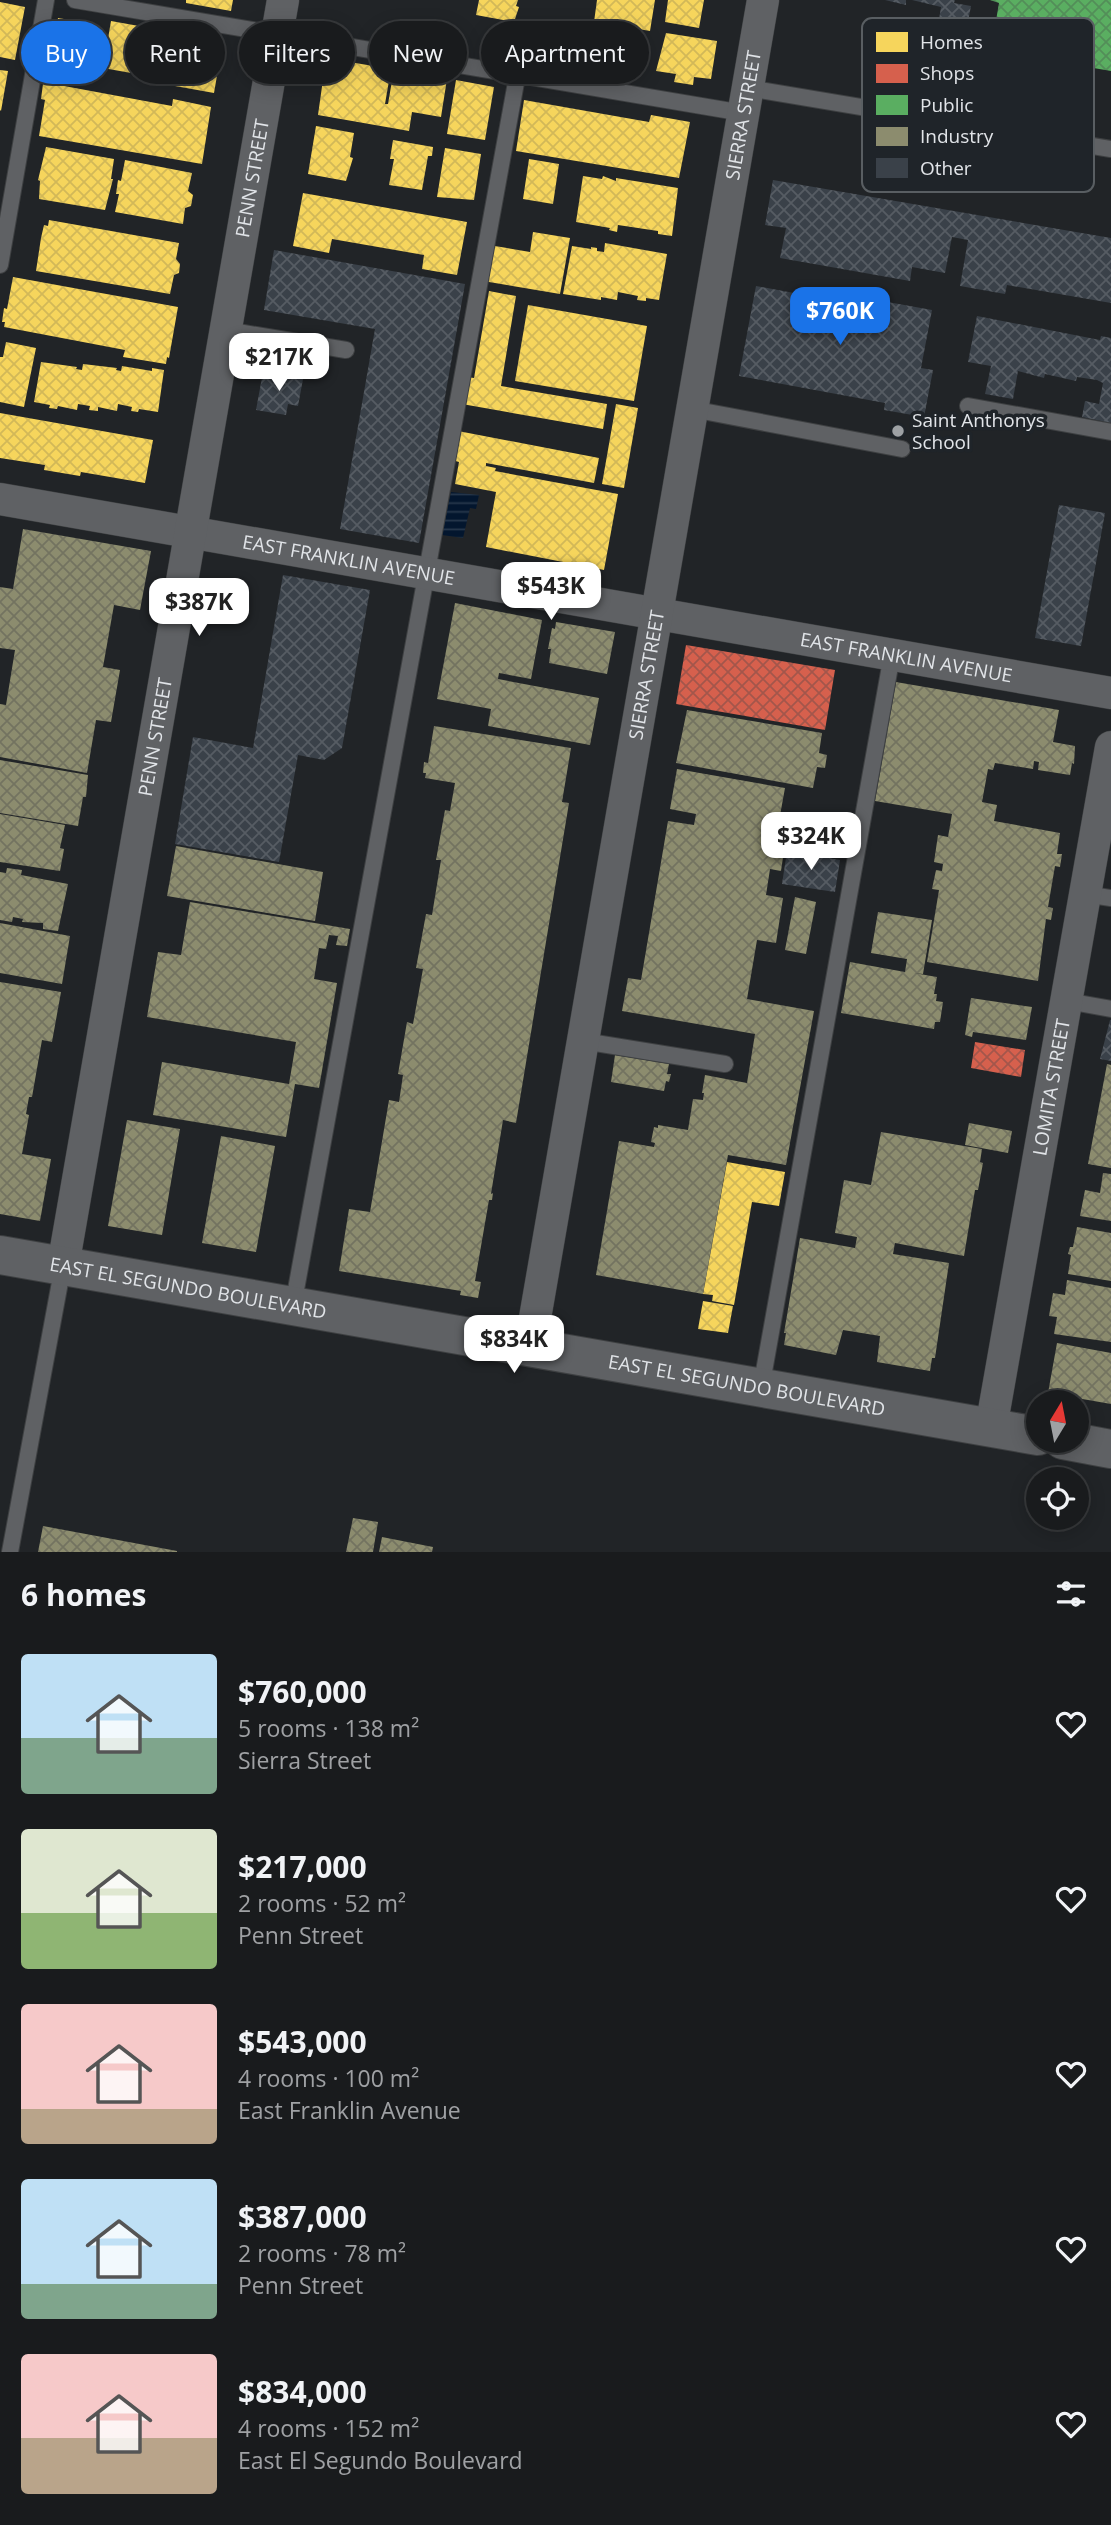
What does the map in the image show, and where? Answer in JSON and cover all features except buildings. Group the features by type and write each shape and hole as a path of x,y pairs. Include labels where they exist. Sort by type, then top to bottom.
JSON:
{"main road":[{"name":"EAST EL SEGUNDO BOULEVARD","path":"0,1255 1026,1434"},
{"path":"1089,1445 1111,1449"}],"street":[{"name":"PENN STREET","path":"280,21 283,0"},
{"name":"SIERRA STREET","path":"530,1348 763,0"},
{"name":"PENN STREET","path":"63,1266 269,84"},
{"name":"EAST FRANKLIN AVENUE","path":"0,499 1111,693"},
{"name":"LOMITA STREET","path":"991,1428 1067,1001 1098,896 1111,747"}],"lane":[{"path":"0,265 46,0"},
{"path":"75,0 239,29"},
{"path":"355,49 481,71"},
{"path":"293,1306 516,84"},
{"path":"584,84 862,116"},
{"path":"226,330 346,350"},
{"path":"968,405 1111,432"},
{"path":"692,409 902,449"},
{"path":"761,1388 892,654"},
{"path":"1067,1001 1111,1009"},
{"path":"583,1041 725,1065"},
{"path":"10,1552 63,1266"}],"water":[{"path":"451,492 479,495 476,509 470,508 463,538 442,535"}],"place":[{"name":"Saint Anthonys School","path":"898,431"}]}
